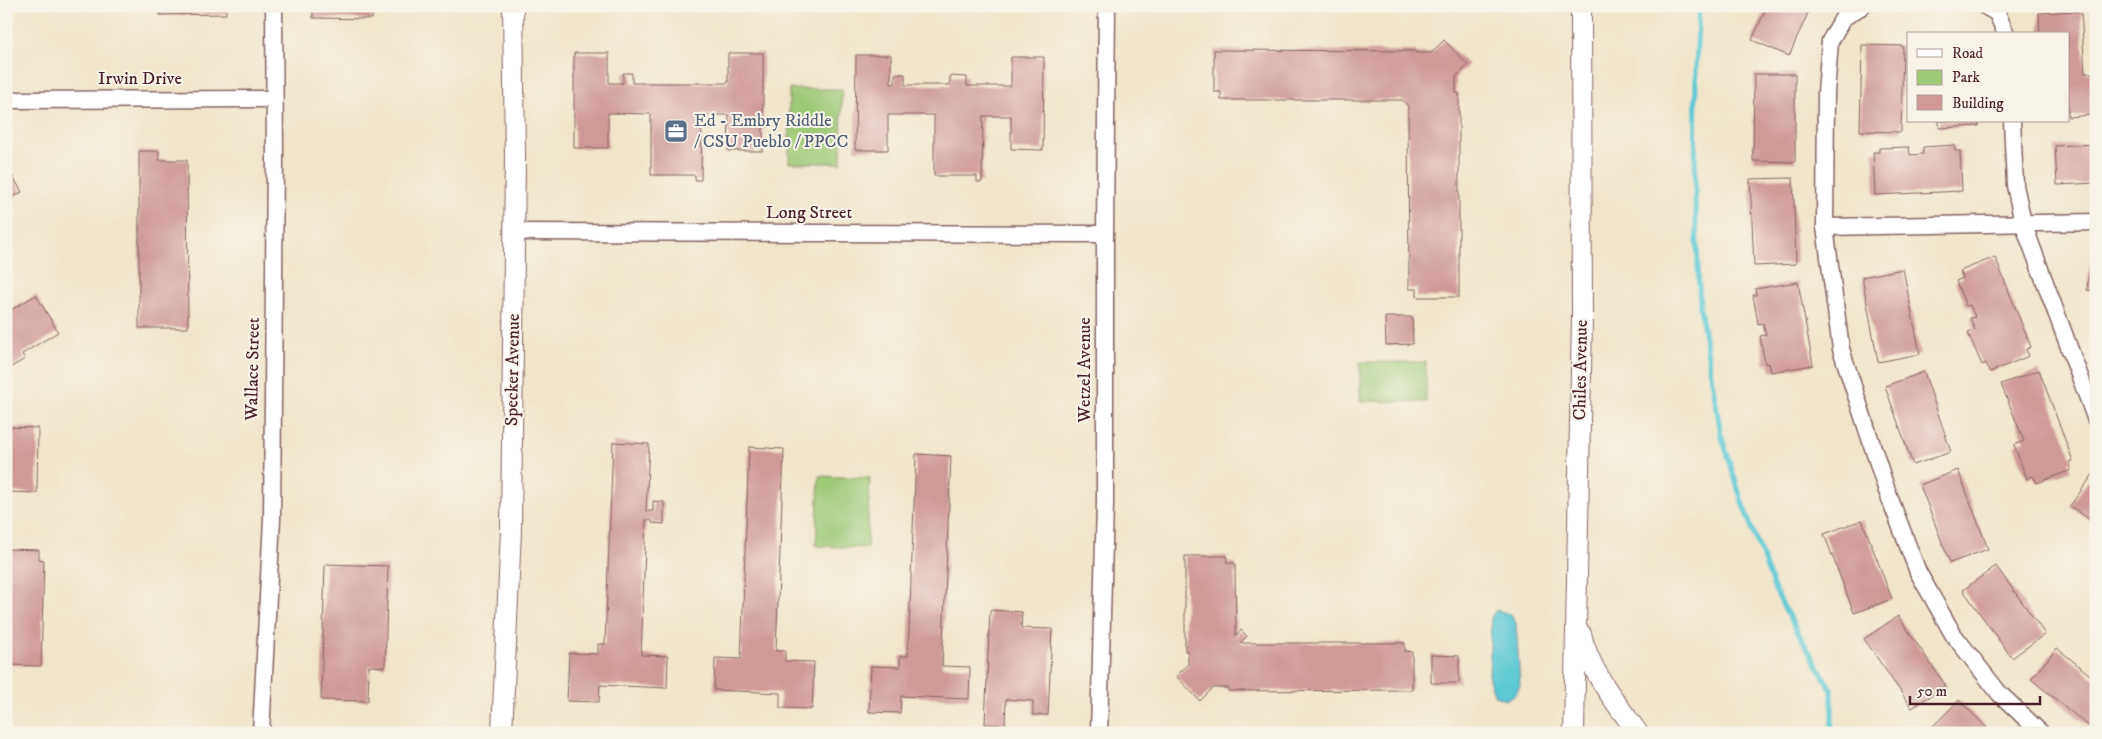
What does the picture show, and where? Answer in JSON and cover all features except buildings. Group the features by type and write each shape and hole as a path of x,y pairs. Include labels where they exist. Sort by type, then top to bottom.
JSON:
{"street":[{"name":"Wallace Street","path":"261,733 272,519 274,6"},
{"name":"Specker Avenue","path":"502,733 511,530 514,232 513,6"},
{"name":"Wetzel Avenue","path":"1098,733 1105,503 1104,234 1107,6"},
{"name":"Chiles Avenue","path":"1574,733 1582,317 1581,6"},
{"path":"1862,6 1843,18 1830,41 1826,93 1826,227 1841,349 1887,491 1918,572 1953,634 1999,693 2041,733"},
{"path":"1985,6 1997,13 2005,32"},
{"name":"Irwin Drive","path":"6,100 274,99"},
{"path":"2012,122 2015,185 2023,223 2096,420"},
{"path":"1826,227 2096,222"},
{"name":"Long Street","path":"514,232 1104,234"},
{"path":"1577,618 1582,641 1592,662 1605,685 1638,733"}],"green space":[{"path":"789,89 842,89 841,163 789,163"},
{"path":"1360,362 1426,362 1426,402 1360,401"},
{"path":"819,476 870,478 867,548 816,546"}],"water":[{"path":"1496,610 1510,614 1516,623 1520,685 1516,694 1505,700 1495,696 1489,680 1491,618"}],"waterway":[{"path":"1699,6 1696,68 1695,201 1700,308 1721,434 1742,502 1774,588 1832,691 1832,733"}],"place":[{"name":"Ed - Embry Riddle / CSU Pueblo / PPCC","path":"676,131"}]}
